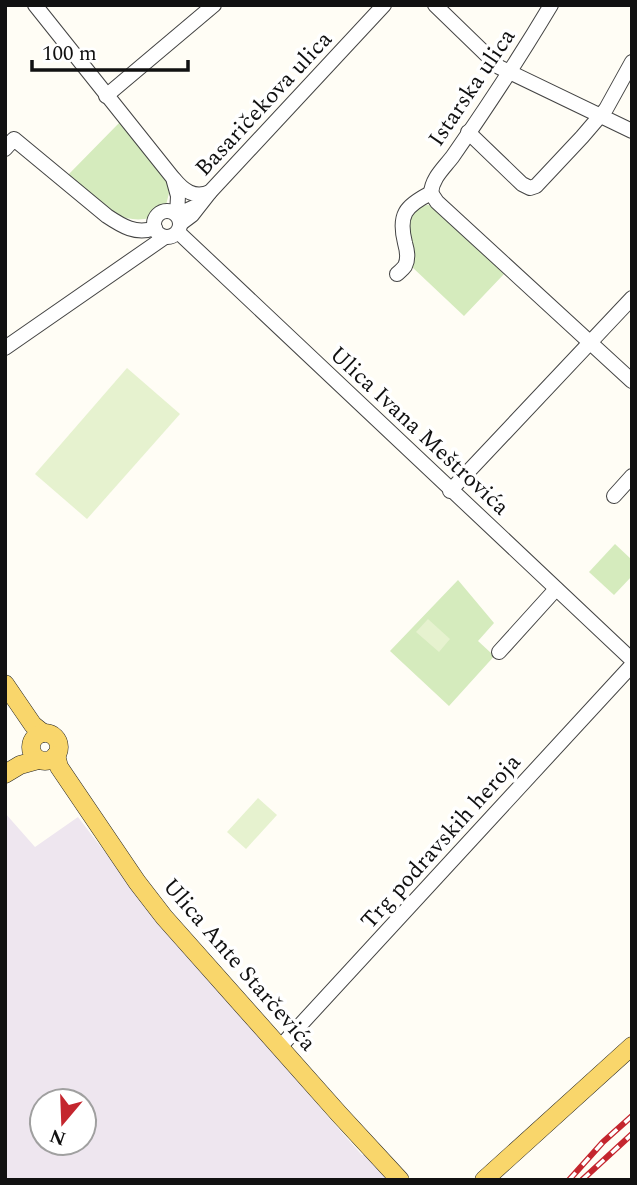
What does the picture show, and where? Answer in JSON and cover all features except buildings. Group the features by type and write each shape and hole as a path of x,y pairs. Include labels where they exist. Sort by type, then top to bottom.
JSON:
{"main road":[{"name":"Ulica Ante Starčevića","path":"5,684 37,753 164,917 400,1180"},
{"path":"484,1179 632,1046"}],"street":[{"path":"35,5 182,189 207,197"},
{"path":"106,96 214,5"},
{"name":"Basaričekova ulica","path":"5,348 128,262 167,225 192,215 384,5"},
{"path":"435,5 499,67 632,131"},
{"name":"Istarska ulica","path":"431,193 434,180 453,156 551,5"},
{"path":"468,132 522,184 530,188 539,184 606,109 632,62"},
{"path":"9,144 123,226 130,244 128,262"},
{"path":"123,226 144,223 167,225 178,196 173,178"},
{"path":"397,274 405,266 408,252 402,218 416,200 431,193 632,381"},
{"name":"Ulica Ivana Meštrovića","path":"167,225 632,662"},
{"path":"450,491 632,298"},
{"path":"614,496 632,476"},
{"path":"499,652 556,589"},
{"name":"Trg podravskih heroja","path":"280,1047 632,662"}],"shaded area":[{"path":"5,813 35,847 78,817 137,894 330,1119 388,1180 5,1180"}],"green space":[{"path":"120,122 166,179 169,193 166,205 157,209 151,218 126,218 115,214 96,201 68,175"},
{"path":"428,205 436,207 504,274 464,316 411,266 409,219 412,212"},
{"path":"127,368 180,414 87,519 35,474"},
{"path":"615,544 632,560 632,576 614,595 589,572"},
{"path":"458,580 494,623 478,641 491,653 497,653 449,706 390,651"},
{"path":"428,619 450,639 439,652 416,632"},
{"path":"258,798 277,815 246,849 227,832"}],"railway":[{"path":"569,1180 603,1142 632,1116"},
{"path":"582,1180 632,1134"}]}
